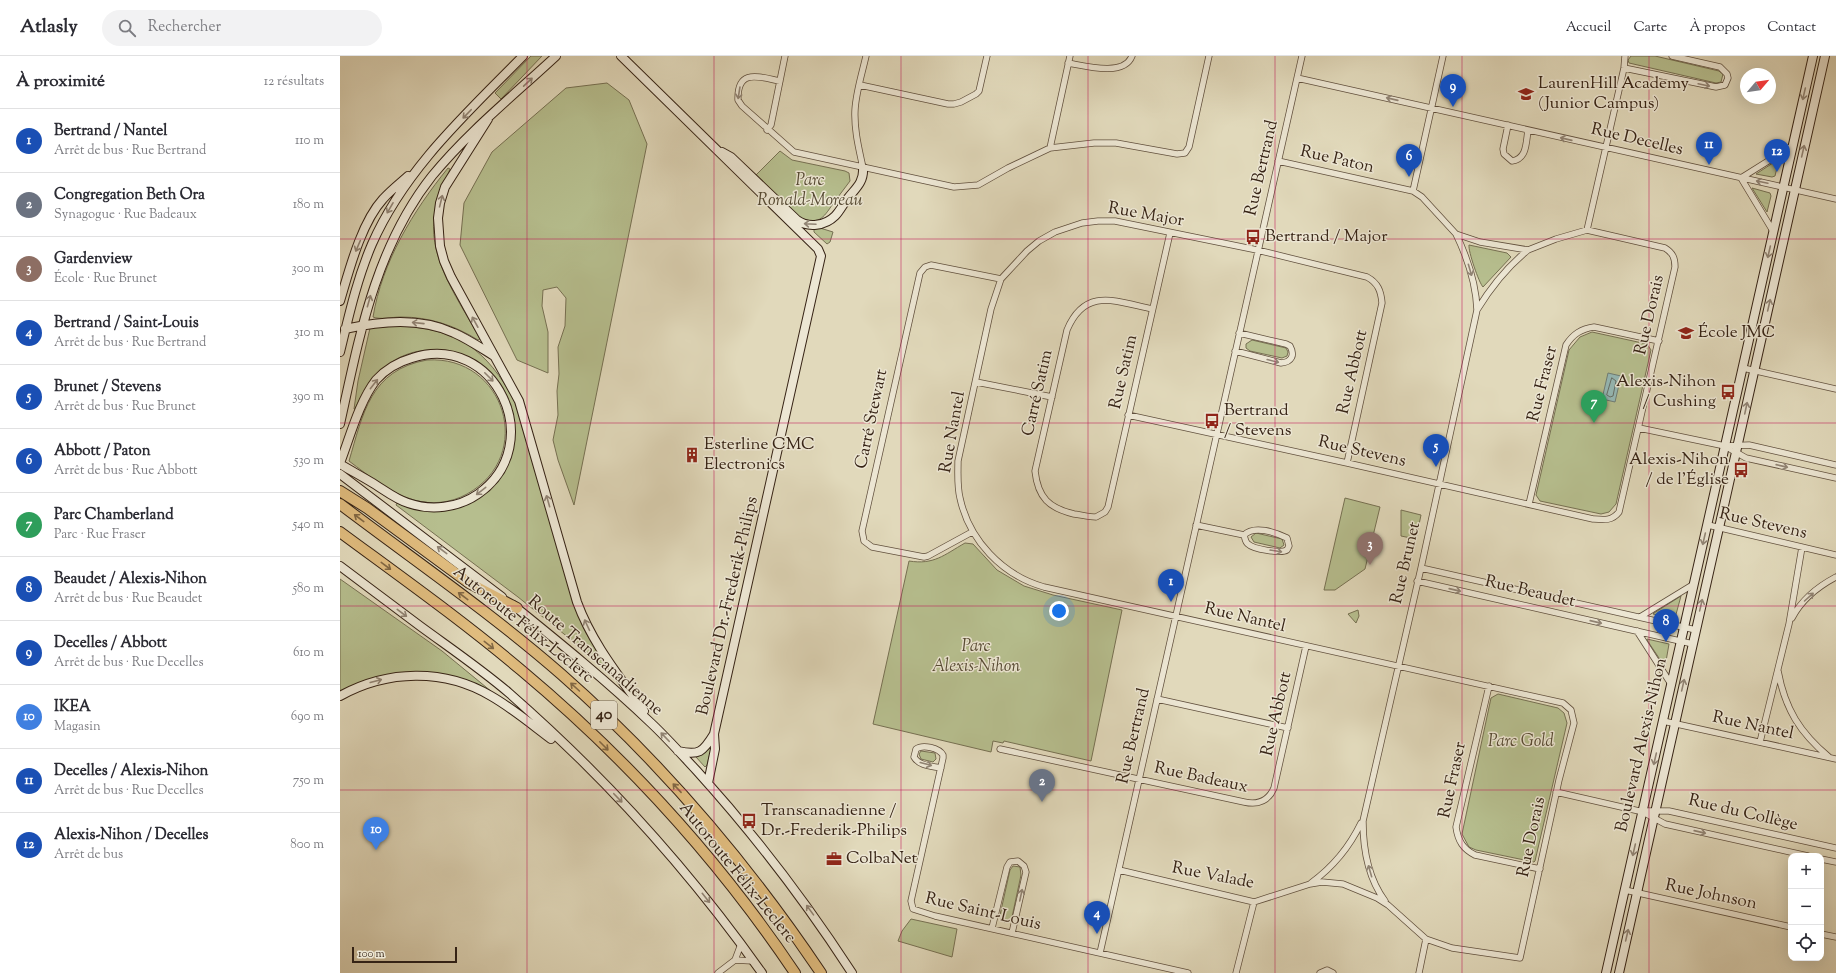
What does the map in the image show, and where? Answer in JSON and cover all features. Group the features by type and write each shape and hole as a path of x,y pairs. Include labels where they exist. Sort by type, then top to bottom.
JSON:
{"highway":[{"path":"340,491 367,508 469,583 516,608"},
{"name":"Autoroute Félix-Leclerc","path":"340,504 514,635 570,682 620,729 672,783 725,842 822,973"},
{"name":"Autoroute Félix-Leclerc","path":"341,533 485,641 538,684 592,734 650,793 702,851 759,923 794,973"}],"main road":[{"path":"340,352 357,284 374,240 393,204 420,165 450,131 523,56"},
{"path":"340,424 363,325 379,271 391,242 412,205 447,158 556,56"},
{"name":"Boulevard Dr.-Frederik-Philips","path":"621,56 818,249 821,258 714,734"},
{"name":"Boulevard Alexis-Nihon","path":"1606,973 1813,56"},
{"name":"Boulevard Alexis-Nihon","path":"1619,973 1825,56"},
{"path":"488,119 448,182 440,203 438,225 440,246 446,267 519,401 580,612 601,650 652,724"},
{"name":"Boulevard Dr.-Frederik-Philips","path":"716,150 732,156 788,212 799,222 806,225 820,224 834,217 860,184 863,168"},
{"path":"340,301 354,255 376,209 382,199 420,165"},
{"path":"345,329 363,325 400,322 427,324 453,332 494,356"},
{"path":"430,354 444,355 473,364 494,382 503,398 509,414 511,440 507,458 493,481 474,497 456,505 436,508 409,504 340,464 363,402 371,387 390,368 417,356 430,354"},
{"name":"Route Transcanadienne","path":"340,474 445,552 516,608 579,659 652,724 708,783 780,870 852,973"},
{"path":"340,566 510,694 580,760 628,808 667,852 741,944 762,973"},
{"path":"340,696 367,684 400,676 425,676 453,680 470,685 498,700 580,760"},
{"path":"678,751 698,752 706,747 714,734"},
{"path":"708,783 715,749 714,734"}],"street":[{"path":"768,130 771,125 785,56"},
{"path":"863,168 858,143 855,112 866,56"},
{"path":"860,84 954,104 976,94 979,91 987,56"},
{"path":"1050,148 1070,56"},
{"path":"1068,63 1100,68 1119,68 1127,64 1132,56"},
{"path":"780,81 750,76 742,82 738,100 742,106 794,152 863,168 954,187 966,188 978,185 1008,168 1050,148 1094,143 1116,143 1177,154 1185,153 1189,147 1209,56"},
{"name":"Rue Bertrand","path":"1100,953 1257,250 1302,56"},
{"path":"1413,191 1430,108 1443,56"},
{"path":"1528,250 1556,239 1587,230 1624,68 1625,56"},
{"path":"1624,68 1716,87 1725,85 1727,82 1728,74 1720,68 1672,56"},
{"name":"Rue Decelles","path":"1297,78 1836,199"},
{"path":"1508,126 1503,149 1504,154 1512,161 1524,155 1528,130"},
{"path":"1773,231 1741,178 1792,146"},
{"name":"Rue Paton","path":"1278,161 1413,191 1422,197 1456,234 1480,242 1528,250"},
{"name":"Rue Major","path":"976,382 991,309 1002,279 1018,259 1039,241 1055,232 1082,223 1115,221 1257,250 1367,276 1379,287"},
{"name":"Rue Dorais","path":"1587,230 1666,248 1673,255 1675,267 1621,506 1619,512 1613,518"},
{"name":"Rue Satim","path":"1102,515 1108,507 1170,233"},
{"name":"Rue Brunet","path":"1310,884 1339,858 1354,838 1362,821 1420,568 1477,310 1476,292 1473,278 1468,261 1456,234"},
{"name":"Rue Brunet","path":"1477,310 1490,289 1507,268 1528,250"},
{"name":"Carré Stewart","path":"972,532 924,557 872,547 864,541 862,531 920,273 925,267 938,265 1002,279"},
{"name":"Rue Abbott","path":"1347,463 1382,310 1382,296 1379,287"},
{"name":"Carré Satim","path":"1102,515 1090,517 1054,507 1046,501 1040,493 1037,483 1035,471 1067,330 1072,318 1080,309 1087,304 1101,299 1152,309"},
{"name":"Rue Fraser","path":"1529,504 1566,345 1571,338 1585,328 1594,327 1658,341"},
{"path":"1235,352 1281,363 1287,362 1293,355 1290,346 1286,344 1239,334"},
{"path":"1743,368 1836,389"},
{"path":"976,382 1052,397"},
{"name":"Rue Nantel","path":"976,382 958,461 958,487 960,499 972,532 997,561 1016,575 1034,584 1397,667 1563,703 1572,710 1574,723"},
{"name":"Rue Stevens","path":"1128,415 1438,483 1593,519 1608,520 1613,518"},
{"path":"1639,428 1725,446 1736,449 1746,458 1836,478"},
{"path":"1736,449 1750,445 1836,465"},
{"path":"1196,525 1244,535"},
{"name":"Rue Stevens","path":"1708,525 1836,555"},
{"path":"1256,529 1281,535 1289,542 1289,546 1287,550 1280,552 1252,546 1248,544 1244,535 1250,530 1256,529"},
{"path":"1760,742 1789,624 1802,547"},
{"name":"Rue Beaudet","path":"1420,568 1696,630"},
{"path":"1789,624 1799,606 1807,598 1836,577"},
{"name":"Rue Beaudet","path":"1417,581 1693,644"},
{"path":"1640,617 1694,584"},
{"path":"1637,631 1672,684"},
{"name":"Rue Abbott","path":"1274,788 1306,646"},
{"path":"1778,669 1781,686 1793,718 1815,745 1833,758"},
{"name":"Rue Fraser","path":"1488,686 1456,828 1457,836 1467,851 1475,855 1540,869"},
{"path":"1157,699 1288,728"},
{"name":"Rue Nantel","path":"1663,720 1833,758"},
{"name":"Rue Dorais","path":"1520,958 1556,792 1574,723"},
{"name":"Rue Saint-Louis","path":"941,768 916,761 914,757 916,749 922,746 942,752 943,758 941,768 911,905 913,909 917,912 1188,973"},
{"name":"Rue Badeaux","path":"1000,748 1251,804 1266,800 1274,788"},
{"name":"Rue du Collège","path":"1556,792 1654,814 1669,811 1836,848"},
{"name":"Rue du Collège","path":"1654,814 1666,824 1795,853"},
{"name":"Rue Brunet","path":"1362,821 1369,869 1374,883 1388,905"},
{"path":"1824,860 1836,862"},
{"path":"992,928 1006,867 1010,862 1018,861 1024,866 1026,872 1012,933"},
{"name":"Rue Valade","path":"1119,870 1254,902 1310,884 1322,882 1343,884 1370,894 1388,905 1426,939 1452,948 1520,958"},
{"name":"Rue Johnson","path":"1625,890 1788,926"},
{"path":"1236,973 1254,902"},
{"path":"1824,935 1836,937"},
{"path":"1419,973 1426,939"},
{"path":"718,973 735,960 741,944"},
{"path":"735,960 753,961"},
{"path":"1320,973 1327,970 1333,973"}],"green space":[{"path":"531,56 542,56 501,99 495,93"},
{"path":"1631,56 1655,56 1719,71 1723,74 1721,82 1716,83 1629,63 1628,60"},
{"path":"607,83 629,100 647,144 574,505 558,460 553,440 558,415 558,347 565,326 566,298 557,287 543,290 542,306 548,332 548,373 517,360 460,245 464,203 492,152 566,88"},
{"name":"Parc Ronald-Moreau","path":"780,151 792,160 849,173 850,181 825,215 821,218 813,221 800,218 756,175"},
{"path":"1779,159 1775,176 1772,177 1756,174"},
{"path":"448,168 450,169 434,218 436,250 448,282 480,339 478,340 460,330 431,320 411,317 373,317 377,297 391,257 411,220 435,184"},
{"path":"1752,188 1770,193 1771,196 1767,212"},
{"path":"820,228 833,232 830,242 827,244 814,232 814,229"},
{"path":"1469,245 1507,253 1511,257 1483,287 1474,267"},
{"path":"395,326 417,327 436,331 467,344 481,355 493,368 504,384 515,402 574,605 586,633 606,665 605,667 518,597 396,505 397,503 418,510 438,511 459,507 478,498 489,490 498,480 505,468 512,449 514,428 508,400 499,384 487,371 473,361 457,354 440,350 422,351 405,355 389,364 369,384 354,409 358,381 370,328"},
{"path":"1592,332 1647,344 1651,350 1616,504 1609,512 1601,514 1540,501 1536,495 1569,350 1580,337"},
{"path":"1252,340 1286,348 1288,352 1287,356 1282,358 1250,351 1246,348 1246,344"},
{"path":"427,360 454,363 476,373 492,390 502,411 505,434 501,456 488,477 461,497 434,503 421,502 405,497 380,484 349,461 365,411 381,384 393,373 408,365"},
{"path":"1345,498 1380,507 1365,569 1335,590 1324,590"},
{"path":"1401,510 1421,515 1416,539 1401,536"},
{"path":"1256,533 1282,539 1284,545 1280,548 1254,542 1251,537"},
{"name":"Parc Alexis-Nihon","path":"965,543 973,544 997,570 1024,586 1053,595 1122,610 1091,761 1004,741 1003,743 993,741 991,752 873,724 909,561 925,562 932,560 945,555"},
{"path":"340,579 442,651 492,692 474,683 455,677 435,673 416,672 377,677 340,691"},
{"path":"1681,596 1675,618 1653,614 1654,613"},
{"path":"1358,610 1359,616 1356,623 1348,614"},
{"path":"1647,640 1669,644 1665,667"},
{"name":"Parc Gold","path":"1498,694 1558,708 1564,713 1567,723 1534,862 1476,850 1469,847 1462,834 1491,698"},
{"path":"709,748 711,749 707,765 705,767 696,757 703,754"},
{"path":"921,751 935,753 936,759 933,762 921,759 919,754"},
{"path":"1013,866 1020,867 1021,875 1012,917 1009,921 1004,922 1000,918 1000,915 1010,870"},
{"path":"911,919 957,929 952,957 898,941 902,931"}],"water":[{"path":"1608,373 1621,376 1615,402 1602,399"}],"place":[{"name":"LaurenHill Academy (Junior Campus)","path":"1526,94"},
{"name":"Decelles / Abbott","path":"1453,107"},
{"name":"Decelles / Alexis-Nihon","path":"1709,165"},
{"name":"Alexis-Nihon / Decelles","path":"1777,172"},
{"name":"Abbott / Paton","path":"1409,177"},
{"name":"Bertrand / Major","path":"1253,237"},
{"name":"École JMC","path":"1686,333"},
{"name":"Alexis-Nihon / Cushing","path":"1728,392"},
{"name":"Bertrand / Stevens","path":"1212,421"},
{"name":"Parc Chamberland","path":"1594,423"},
{"name":"Esterline CMC Electronics","path":"692,455"},
{"name":"Brunet / Stevens","path":"1436,467"},
{"name":"Alexis-Nihon / de l'Église","path":"1741,470"},
{"name":"Gardenview","path":"1370,565"},
{"name":"Bertrand / Nantel","path":"1171,602"},
{"name":"Beaudet / Alexis-Nihon","path":"1666,642"},
{"name":"Congregation Beth Ora","path":"1042,802"},
{"name":"Transcanadienne / Dr.-Frederik-Philips","path":"749,821"},
{"name":"IKEA","path":"376,850"},
{"name":"ColbaNet","path":"834,859"},
{"name":"Bertrand / Saint-Louis","path":"1097,934"}]}
